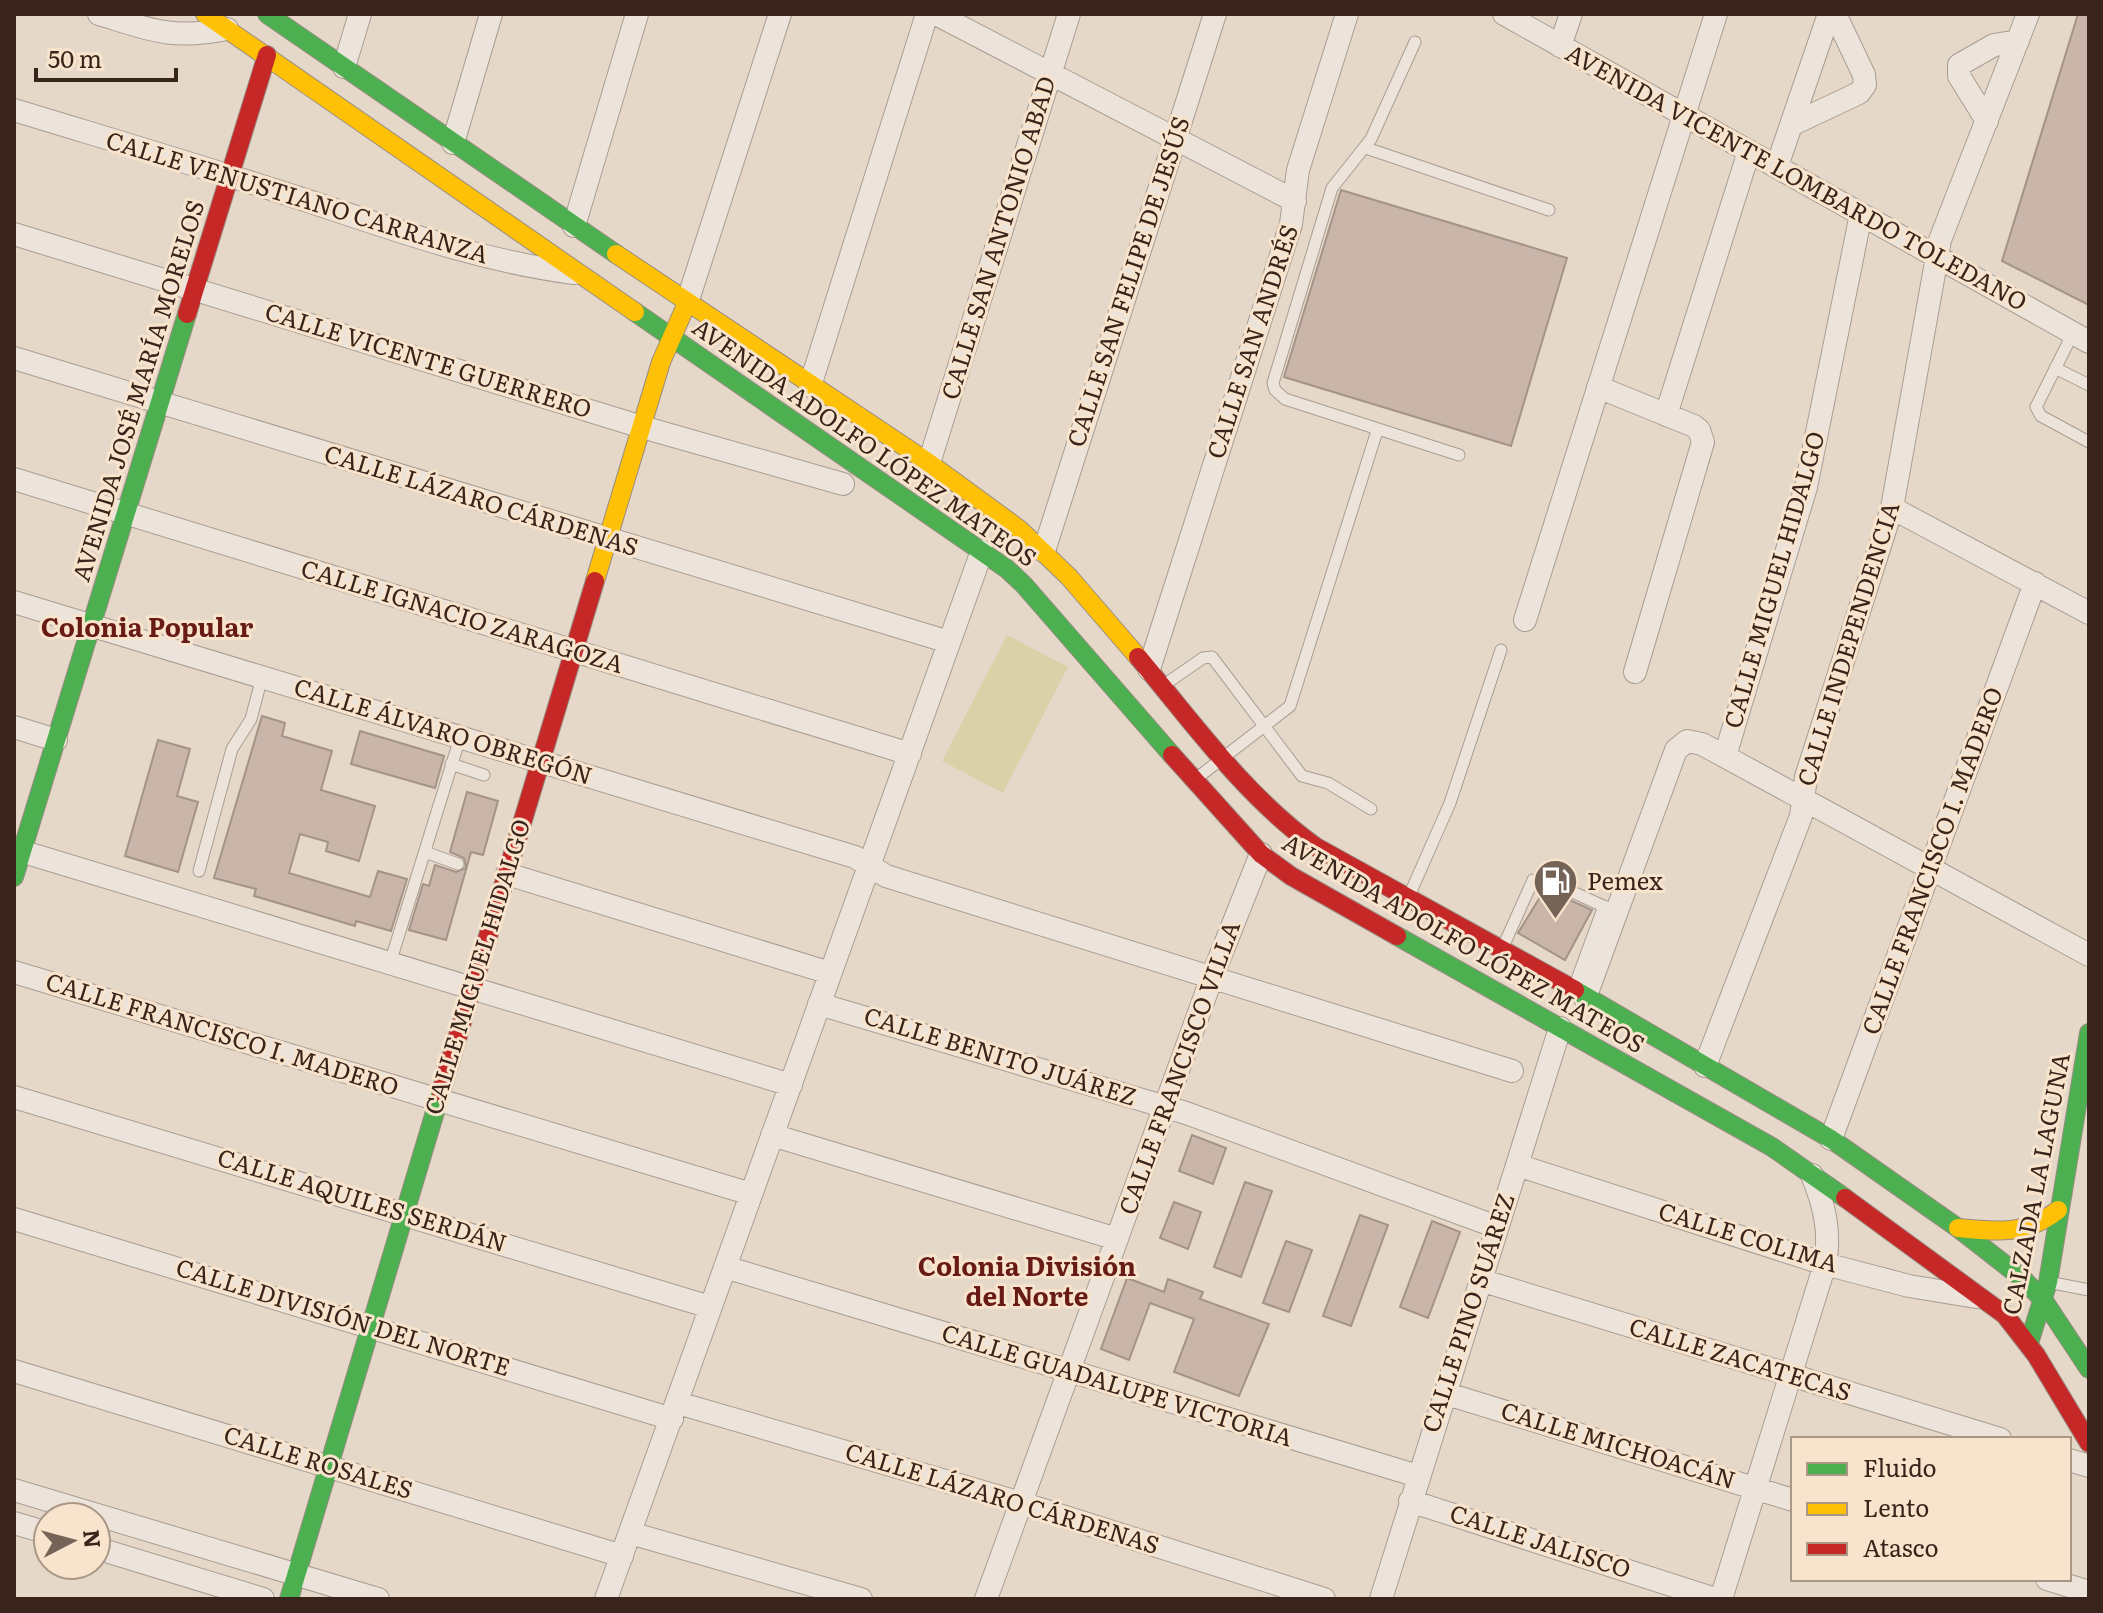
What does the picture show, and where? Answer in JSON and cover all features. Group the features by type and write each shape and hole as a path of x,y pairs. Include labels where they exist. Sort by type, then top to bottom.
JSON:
{"main road":[{"name":"AVENIDA ADOLFO LÓPEZ MATEOS","path":"205,14 982,551 1024,585 1261,854 1317,892 1560,1028 1650,1056 1705,1066 1831,1139 1958,1228 2022,1278 2044,1301 2089,1369"},
{"name":"AVENIDA ADOLFO LÓPEZ MATEOS","path":"270,15 687,303 929,463 1019,529 1044,551 1255,795 1288,827 1316,847 1407,900 1504,944 1582,986 1650,1056 2005,1315 2029,1343 2089,1443"},
{"name":"AVENIDA JOSÉ MARÍA MORELOS","path":"14,877 18,850 92,626 267,55"},
{"name":"CALLE MIGUEL HIDALGO","path":"289,1599 642,427 672,336 687,303"},
{"name":"CALZADA LA LAGUNA","path":"2029,1343 2048,1282 2058,1210 2084,1091 2089,1033"},
{"path":"1958,1228 2006,1232 2029,1229 2042,1225 2058,1210"}],"street":[{"path":"99,14 157,32 181,35 227,29"},
{"path":"344,67 360,14"},
{"path":"453,143 491,14"},
{"path":"574,226 637,14"},
{"path":"687,303 780,14"},
{"path":"810,386 927,14"},
{"path":"936,14 1295,201"},
{"name":"CALLE SAN ANTONIO ABAD","path":"929,463 1069,14"},
{"name":"CALLE SAN FELIPE DE JESÚS","path":"1044,551 1215,14"},
{"name":"CALLE SAN ANDRÉS","path":"1156,677 1287,238 1298,170 1347,14"},
{"name":"AVENIDA VICENTE LOMBARDO TOLEDANO","path":"1504,14 2081,338"},
{"path":"1560,46 1571,14"},
{"path":"1525,620 1716,14"},
{"path":"1777,166 1829,14"},
{"path":"1791,125 1859,93 1865,85 1864,75 1835,14"},
{"name":"CALLE INDEPENDENCIA","path":"1705,1066 1801,816 1806,777 1892,508 1940,240 2028,14"},
{"path":"1987,121 1959,76 1959,65 1994,45 2018,41"},
{"name":"CALLE VENUSTIANO CARRANZA","path":"14,110 504,263 583,274"},
{"path":"1666,415 1749,151"},
{"name":"CALLE MIGUEL HIDALGO","path":"1725,756 1806,487 1861,214"},
{"name":"CALLE VICENTE GUERRERO","path":"14,234 642,427 843,484"},
{"name":"CALLE LÁZARO CÁRDENAS","path":"14,358 949,642"},
{"path":"1598,387 1694,426 1703,442 1635,672"},
{"name":"CALLE IGNACIO ZARAGOZA","path":"14,479 910,754"},
{"path":"1892,508 2089,613"},
{"path":"606,1599 982,551"},
{"name":"CALLE FRANCISCO I. MADERO","path":"1831,1139 2035,583"},
{"name":"CALLE ÁLVARO OBREGÓN","path":"14,602 855,857 870,867"},
{"path":"14,727 56,740"},
{"path":"1582,986 1610,909 1676,750 1687,741 1702,744 1725,756 2089,955"},
{"path":"18,850 791,1085"},
{"name":"CALLE FRANCISCO VILLA","path":"986,1599 1212,977 1261,854"},
{"path":"870,867 886,876 1512,1071"},
{"path":"507,874 830,973"},
{"name":"CALLE FRANCISCO I. MADERO","path":"14,972 751,1194"},
{"name":"CALLE BENITO JUÁREZ","path":"819,1004 1167,1107 1497,1227"},
{"name":"CALLE PINO SUÁREZ","path":"1381,1599 1560,1028"},
{"name":"CALLE AQUILES SERDÁN","path":"14,1097 710,1307"},
{"path":"772,1135 1117,1239"},
{"name":"CALLE COLIMA","path":"1517,1165 1825,1264 1909,1286 1983,1298"},
{"path":"1721,1599 1825,1264 1827,1223 1812,1174"},
{"name":"CALLE DIVISIÓN DEL NORTE","path":"14,1219 369,1326 675,1411"},
{"name":"CALLE GUADALUPE VICTORIA","path":"725,1267 1418,1476"},
{"name":"CALLE ZACATECAS","path":"1480,1280 1993,1437"},
{"name":"CALLE ROSALES","path":"14,1371 622,1556"},
{"name":"CALLE MICHOACÁN","path":"1444,1393 1791,1499"},
{"name":"CALLE LÁZARO CÁRDENAS","path":"675,1411 1021,1503 1324,1599"},
{"path":"14,1490 378,1599"},
{"name":"CALLE JALISCO","path":"1410,1501 1715,1599"},
{"path":"630,1533 861,1599"},
{"path":"112,1553 263,1599"},
{"path":"2053,1581 2089,1592"}],"lane":[{"path":"1415,42 1366,148 1332,188 1273,383 1275,390 1285,399 1459,455"},
{"path":"1366,148 1549,210"},
{"path":"2081,338 2055,368 2036,401 2041,416 2089,442"},
{"path":"2055,368 2089,385"},
{"path":"1195,779 1287,711 1377,431"},
{"path":"1407,900 1450,803 1501,650"},
{"path":"1156,677 1212,657 1302,776 1328,783 1371,809"},
{"path":"199,871 232,749 251,719 262,677"},
{"path":"390,963 460,738"},
{"path":"451,764 484,775"},
{"path":"425,852 458,864"},
{"path":"1520,943 1504,944 1533,880 1549,881 1610,909"},
{"path":"1567,968 1582,986"},
{"path":"2048,1282 2089,1290"}],"shaded area":[{"path":"1007,635 1068,667 1003,793 942,761"}],"building":[{"path":"2078,14 2089,14 2089,305 2002,261"},
{"path":"1341,190 1567,258 1511,446 1284,377"},
{"path":"262,716 285,723 282,736 332,751 321,790 375,806 359,861 326,851 328,842 300,834 289,873 370,897 378,871 407,879 391,931 356,921 355,926 254,896 256,889 214,878"},
{"path":"360,731 444,756 435,788 351,764"},
{"path":"158,740 190,749 177,796 198,802 178,872 125,856"},
{"path":"467,792 498,801 483,855 471,852 446,940 409,930 423,884 429,886 435,865 456,872 466,868 464,858 450,852"},
{"name":"Pemex","path":"1545,889 1592,910 1565,960 1518,933"},
{"path":"1192,1135 1226,1148 1213,1184 1179,1171"},
{"path":"1245,1182 1272,1191 1241,1277 1214,1267"},
{"path":"1174,1202 1201,1212 1188,1249 1160,1238"},
{"path":"1360,1215 1388,1225 1351,1326 1323,1316"},
{"path":"1432,1221 1460,1232 1428,1318 1400,1307"},
{"path":"1286,1241 1312,1250 1289,1312 1263,1303"},
{"path":"1127,1278 1164,1292 1168,1279 1203,1292 1200,1299 1269,1324 1239,1396 1174,1372 1194,1319 1150,1303 1129,1360 1101,1349"}],"traffic: fast":[{"path":"267,14 616,254"},
{"path":"635,312 1007,569 1172,755"},
{"path":"14,877 187,314"},
{"path":"1397,936 1772,1147 1845,1198"},
{"path":"1575,990 1831,1139 1958,1228 2022,1278 2044,1301 2089,1369"},
{"path":"2029,1343 2048,1282 2089,1033"},
{"path":"289,1599 441,1092"}],"traffic: slow":[{"path":"205,14 635,312"},
{"path":"616,254 929,463 1019,529 1069,577 1138,657"},
{"path":"595,581 661,362 687,303"},
{"path":"1958,1228 1998,1231 2023,1228 2058,1210"}],"traffic: jam":[{"path":"187,314 267,55"},
{"path":"441,1092 595,581"},
{"path":"1138,657 1243,782 1266,806 1316,847 1575,990"},
{"path":"1172,755 1261,854 1291,876 1397,936"},
{"path":"1845,1198 2005,1315 2036,1355 2089,1443"}],"place":[{"name":"Pemex","path":"1556,921"}],"district":[{"name":"Colonia Popular","path":"147,628"},
{"name":"Colonia División del Norte","path":"1027,1282"}]}
